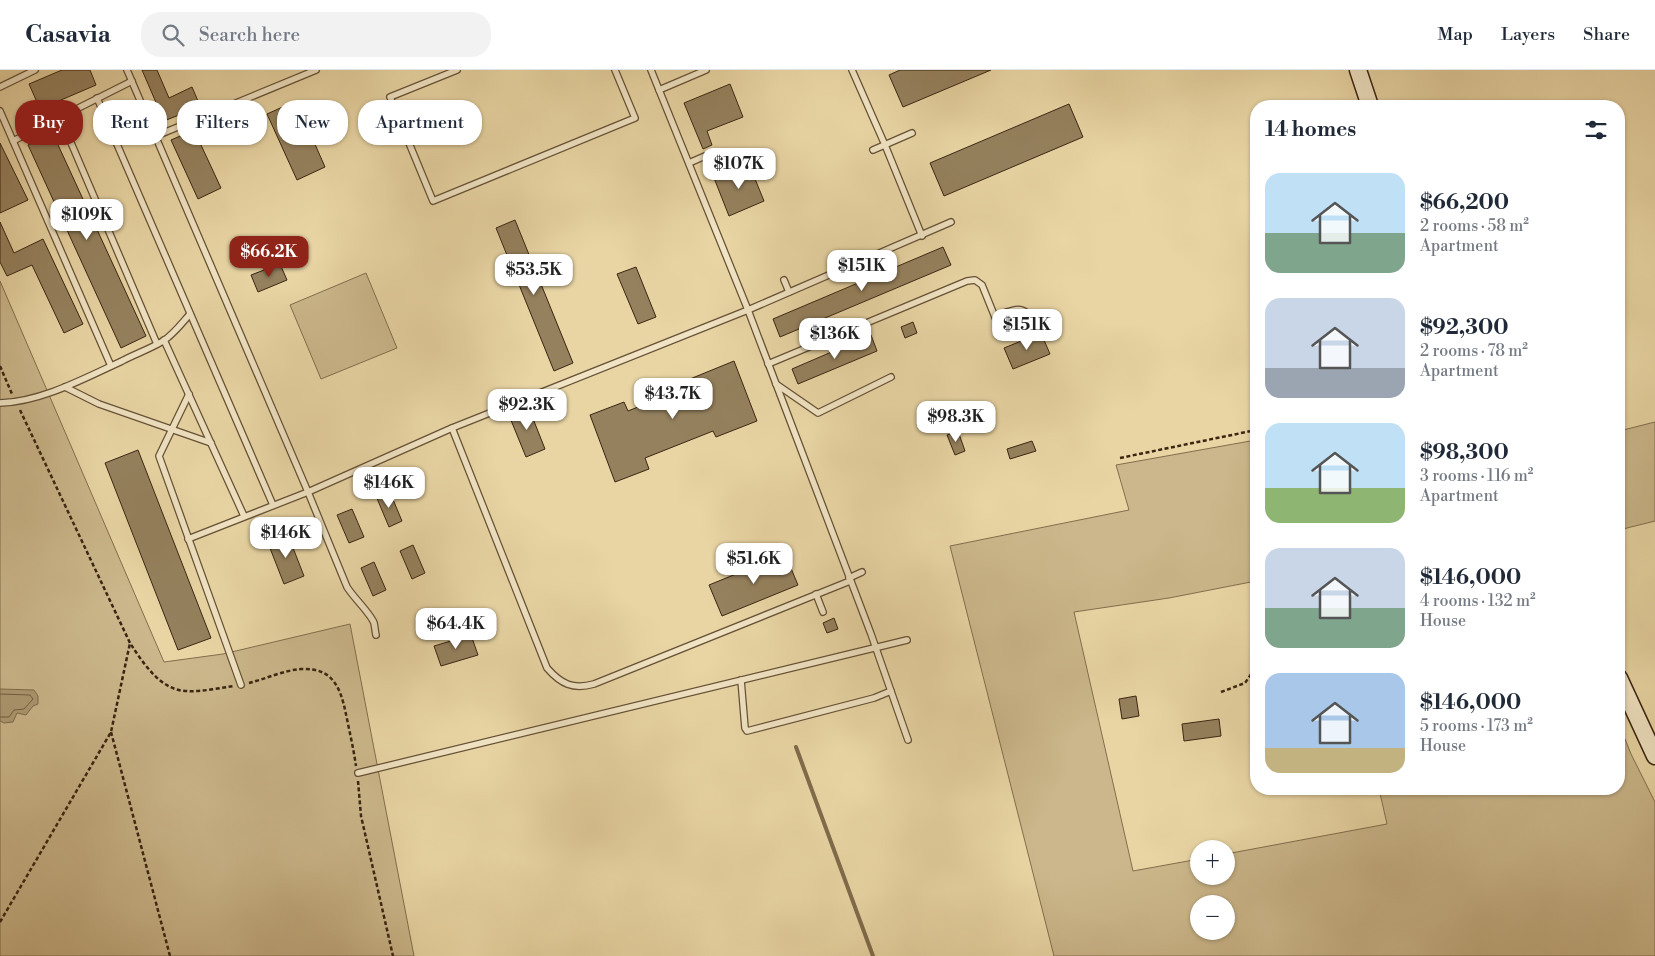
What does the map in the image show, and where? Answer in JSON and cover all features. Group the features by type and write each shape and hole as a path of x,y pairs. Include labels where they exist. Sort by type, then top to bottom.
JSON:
{"street":[{"path":"1358,70 1368,100"},
{"path":"1625,691 1655,756"}],"lane":[{"path":"0,87 35,70"},
{"path":"127,70 140,100"},
{"path":"167,131 316,70"},
{"path":"458,70 390,97 434,201 635,118 614,70"},
{"path":"651,70 748,310 876,648 908,740"},
{"path":"659,90 706,70"},
{"path":"852,70 922,236"},
{"path":"83,105 132,81"},
{"path":"97,98 273,505"},
{"path":"0,111 111,366"},
{"path":"873,150 912,133"},
{"path":"72,145 157,344"},
{"path":"160,145 308,492 346,587 374,622 376,635"},
{"path":"688,163 705,156"},
{"path":"188,539 308,492 452,428 748,310 951,222"},
{"path":"784,280 789,292"},
{"path":"768,364 967,281 975,280 982,285 994,316 1003,337 1034,328 1027,311 1016,310 994,316"},
{"path":"0,404 16,403 65,387 111,366 164,340 190,314"},
{"path":"164,340 244,516"},
{"path":"776,384 818,413 891,376"},
{"path":"65,387 99,404 211,444"},
{"path":"189,394 159,456 241,685"},
{"path":"452,428 547,668 562,682 572,686 583,687 594,684 816,594 862,572"},
{"path":"816,594 823,612"},
{"path":"358,773 907,640"},
{"path":"740,680 745,728 747,731 865,700 891,691"}],"path":[{"path":"0,366 130,643 142,662 158,679 186,692 241,685 299,669 322,671 332,678 338,687 344,702 358,773 362,816 393,956"},
{"path":"1120,458 1250,431"},
{"path":"0,922 111,732 130,643"},
{"path":"1221,692 1245,683 1250,676"},
{"path":"111,732 170,956"}],"shaded area":[{"path":"366,273 397,348 321,379 290,305"},
{"path":"0,281 164,662 223,654 350,624 414,956 0,956"},
{"path":"1655,422 1655,521 1625,528 1625,430"},
{"path":"1250,441 1250,582 1169,598 1074,612 1133,871 1190,861 1190,885 1235,885 1235,852 1387,824 1380,795 1625,795 1625,739 1655,802 1655,956 1054,956 950,546 1129,510 1116,465"}],"water":[{"path":"0,689 34,690 38,696 38,704 33,706 26,715 17,713 13,722 4,723 0,721"}],"building":[{"path":"62,70 90,70 96,85 61,100 36,100 29,84"},
{"path":"142,70 157,70 169,98 192,87 198,100 177,100 177,116 167,120 167,100 155,100"},
{"path":"900,70 991,70 903,107 889,75"},
{"path":"730,84 743,117 707,131 712,145 703,149 684,103"},
{"path":"1069,104 1083,137 944,196 930,163"},
{"path":"277,110 277,136 267,114"},
{"path":"177,137 177,145 201,145 221,188 198,199 171,140"},
{"path":"0,143 28,200 0,213"},
{"path":"28,145 58,145 146,336 121,348"},
{"path":"281,145 315,145 325,167 297,180"},
{"path":"749,164 764,201 729,216 714,178"},
{"path":"515,220 573,363 554,371 496,228"},
{"path":"0,222 14,253 43,239 83,324 64,333 32,265 7,276 0,262"},
{"path":"943,247 951,265 780,337 773,319"},
{"path":"280,264 287,280 258,292 251,275"},
{"path":"636,267 656,317 638,324 617,274"},
{"path":"913,322 917,333 905,338 901,327"},
{"path":"1041,333 1050,354 1013,369 1004,348"},
{"path":"871,335 877,351 798,384 792,369"},
{"path":"734,361 757,421 716,437 713,431 645,458 649,469 615,482 590,415 624,402 628,411 692,385 690,379"},
{"path":"528,406 545,449 526,457 508,413"},
{"path":"958,431 965,451 955,455 947,435"},
{"path":"1032,441 1036,451 1010,459 1007,449"},
{"path":"138,450 211,638 178,650 105,463"},
{"path":"389,490 402,521 389,527 376,496"},
{"path":"352,509 364,537 349,543 337,515"},
{"path":"288,535 304,576 284,584 268,543"},
{"path":"413,545 425,573 412,579 400,551"},
{"path":"785,554 798,585 722,616 709,585"},
{"path":"374,562 386,590 373,596 361,568"},
{"path":"834,618 838,629 827,633 823,623"},
{"path":"471,635 478,655 441,666 434,646"},
{"path":"1136,696 1139,716 1122,719 1119,699"},
{"path":"1219,719 1221,736 1184,741 1182,724"}],"waterway":[{"path":"796,747 873,956"}]}
